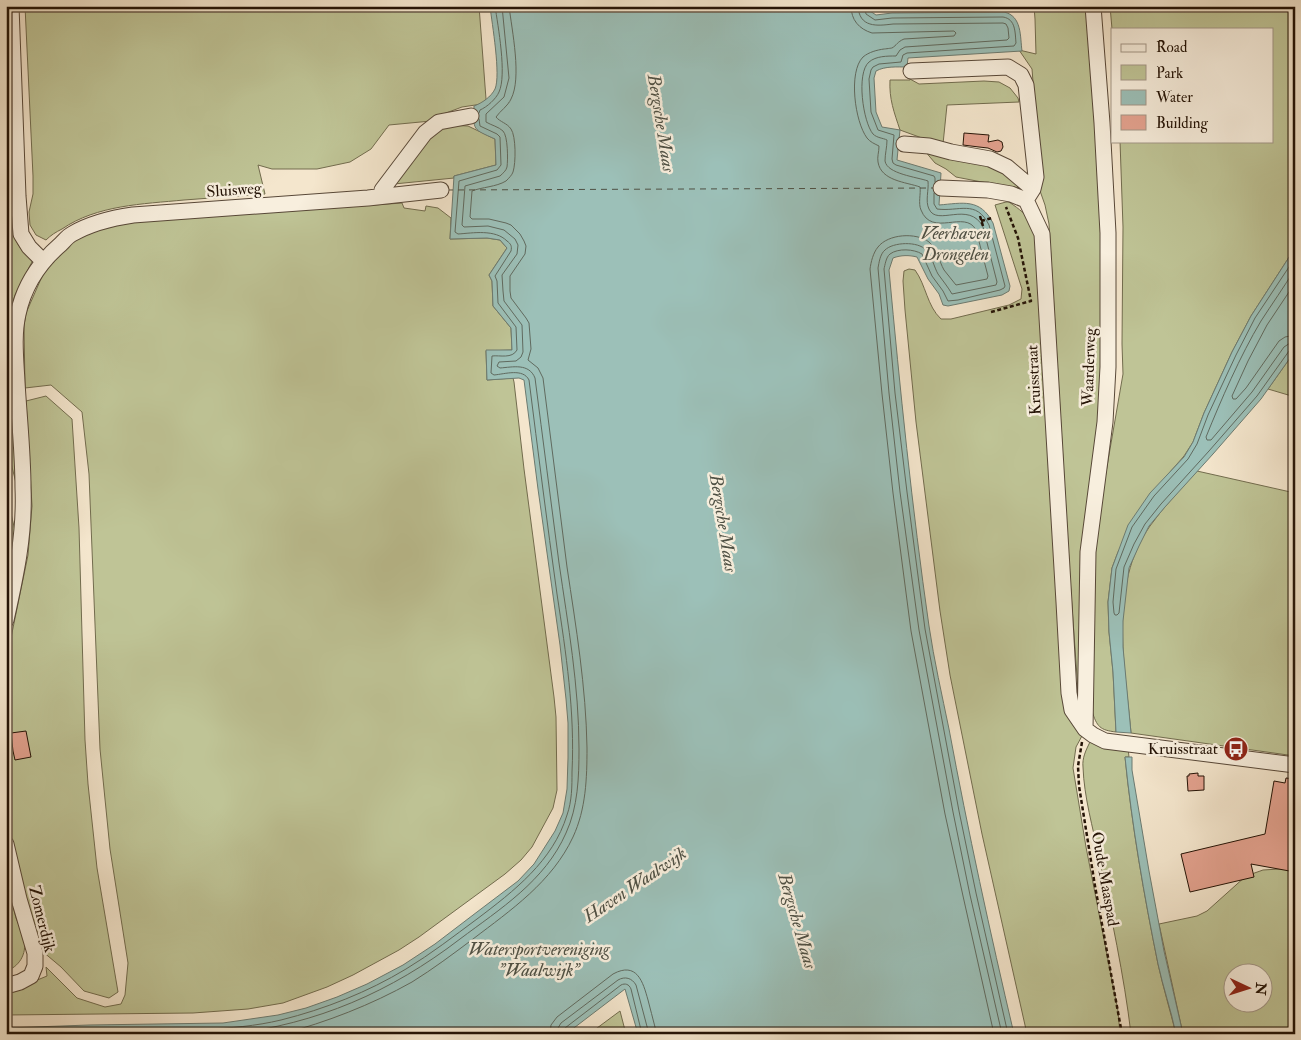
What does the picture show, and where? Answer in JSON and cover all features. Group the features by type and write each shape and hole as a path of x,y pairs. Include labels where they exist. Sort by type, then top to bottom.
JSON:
{"street":[{"path":"6,620 20,551 24,519 24,487 15,335 23,297 31,279 43,261 29,247 21,234 11,6"},
{"name":"Waarderweg","path":"1085,728 1088,552 1105,422 1108,367 1108,233 1093,6"},
{"path":"911,71 1008,66 1021,75 1026,85 1036,177 1029,195 988,190 941,188"},
{"path":"383,196 382,190 426,133 439,122 471,116"},
{"name":"Kruisstraat","path":"904,144 929,146 951,152 990,158 1007,167 1029,195 1042,234 1069,693 1072,710 1085,728 1104,741 1295,765"},
{"name":"Sluisweg","path":"43,261 71,234 106,219 134,214 441,190"},
{"name":"Zomerdijk","path":"6,844 19,899 35,953 35,966 31,976 6,986"}],"path":[{"path":"991,312 1031,301 1018,238 1001,192"},
{"path":"980,216 983,226"},
{"path":"981,221 992,218"},
{"name":"Oude Maaspad","path":"1085,728 1078,766 1078,786 1122,1034"}],"green space":[{"path":"25,6 479,6 486,99 482,104 462,107 438,116 431,121 389,125 371,149 350,162 317,169 272,169 258,165 265,194 184,200 105,210 76,221 46,240 36,235 30,225 29,212 33,194 33,176"},
{"path":"1034,6 1089,6 1102,193 1103,347 1080,700 1070,579 1049,224 1039,188 1032,69 1019,50 1036,54"},
{"path":"1110,6 1295,6 1295,248 1251,316 1232,352 1193,442 1170,472 1118,552 1112,568 1108,602 1116,732 1100,727 1092,711 1095,536 1123,374 1123,227 1120,142 1274,142 1274,28 1112,28"},
{"path":"6,73 13,231 20,248 34,258 15,295 12,305 10,331 18,491 6,443"},
{"path":"910,79 919,84 999,82 1010,88 1019,102 947,105 943,144 933,142 900,130 891,99 890,80"},
{"path":"446,125 468,126 495,139 496,165 454,176 454,178 394,184 429,134"},
{"path":"924,150 994,164 1016,181 1018,189 956,177 935,163"},
{"path":"1006,202 1016,207 1029,220 1034,231 1037,247 1062,647 1083,734 1076,747 1073,768 1086,847 1118,1011 1120,1034 1027,1034 982,834 950,675 940,611 916,422 905,310 904,271 909,269 915,270 936,314 941,319 951,319 1009,305 1021,299 1022,289 995,205"},
{"path":"402,203 404,208 425,211 426,206 438,208 451,218 450,239 487,238 500,240 507,248 489,275 492,281 493,306 511,328 512,350 486,351 487,380 513,378 514,382 556,717 557,790 553,808 532,847 505,874 399,950 327,987 283,1003 248,1009 193,1013 6,1015 6,993 47,976 46,967 77,998 105,1007 121,1004 125,995 128,963 110,849 100,749 89,474 82,412 51,385 25,388 24,326 26,313 44,272 65,245 104,224"},
{"path":"1295,351 1295,397 1268,389"},
{"path":"46,396 72,419 79,528 88,784 97,868 118,992 109,998 84,991 61,967 42,951 15,858 6,814 6,662 28,555 32,506 26,401"},
{"path":"1197,471 1295,493 1295,756 1131,733 1122,626 1128,574 1137,549 1150,526"},
{"path":"6,492 16,535 6,587"},
{"path":"1090,742 1128,748 1129,757 1125,757 1139,861 1158,964 1176,1034 1131,1034 1117,946 1085,790 1083,760"},
{"path":"1263,870 1295,870 1295,1034 1183,1034 1159,924 1197,916 1207,911 1246,876"},
{"path":"6,879 25,945 21,959 15,966 6,971"},
{"path":"620,1011 626,1034 589,1034"}],"water":[{"path":"490,6 869,6 870,11 876,15 892,13 1004,12 1010,14 1017,22 1022,51 908,58 907,67 880,69 876,71 874,78 876,112 882,127 900,130 897,160 941,173 939,205 970,204 982,209 988,215 993,223 1010,286 1009,291 1002,295 948,306 943,305 939,294 928,279 917,257 899,256 893,258 889,270 912,493 931,639 988,920 1014,1034 638,1034 625,989 566,1034 6,1034 6,1028 223,1023 278,1015 337,997 403,965 435,944 518,881 534,864 555,831 563,813 567,789 568,723 560,645 524,380 519,378 487,380 486,350 512,350 511,328 493,306 492,281 489,275 507,248 500,240 487,238 450,239 454,176 496,165 495,139 478,131 474,125 474,106 491,95 497,82 497,61"},
{"path":"1295,248 1295,351 1261,399 1149,526 1129,568 1123,621 1123,647 1131,733 1116,732 1108,602 1112,568 1128,525 1150,493 1184,457 1193,442 1232,352 1251,316"},
{"path":"1125,757 1132,757 1132,770 1149,871 1164,951 1183,1034 1176,1034 1158,964 1139,860"}],"building":[{"path":"964,133 989,135 988,142 998,140 1002,142 1003,147 1001,151 997,152 988,148 963,145"},
{"path":"26,731 31,757 15,760 11,733"},
{"path":"1198,773 1198,776 1204,776 1204,790 1188,791 1187,776"},
{"path":"1286,778 1295,779 1295,872 1251,864 1254,877 1190,892 1181,854 1265,834 1274,781 1285,783"}],"ferry route":[{"path":"447,190 933,188"}],"place":[{"name":"Kruisstraat","path":"1236,749"}],"water label":[{"name":"Bergsche Maas","path":"661,123"},
{"name":"Veerhaven Drongelen","path":"956,243"},
{"name":"Bergsche Maas","path":"723,523"},
{"name":"Haven Waalwijk","path":"635,885"},
{"name":"Bergsche Maas","path":"797,921"},
{"name":"Watersportvereniging \"Waalwijk\"","path":"539,960"}]}
